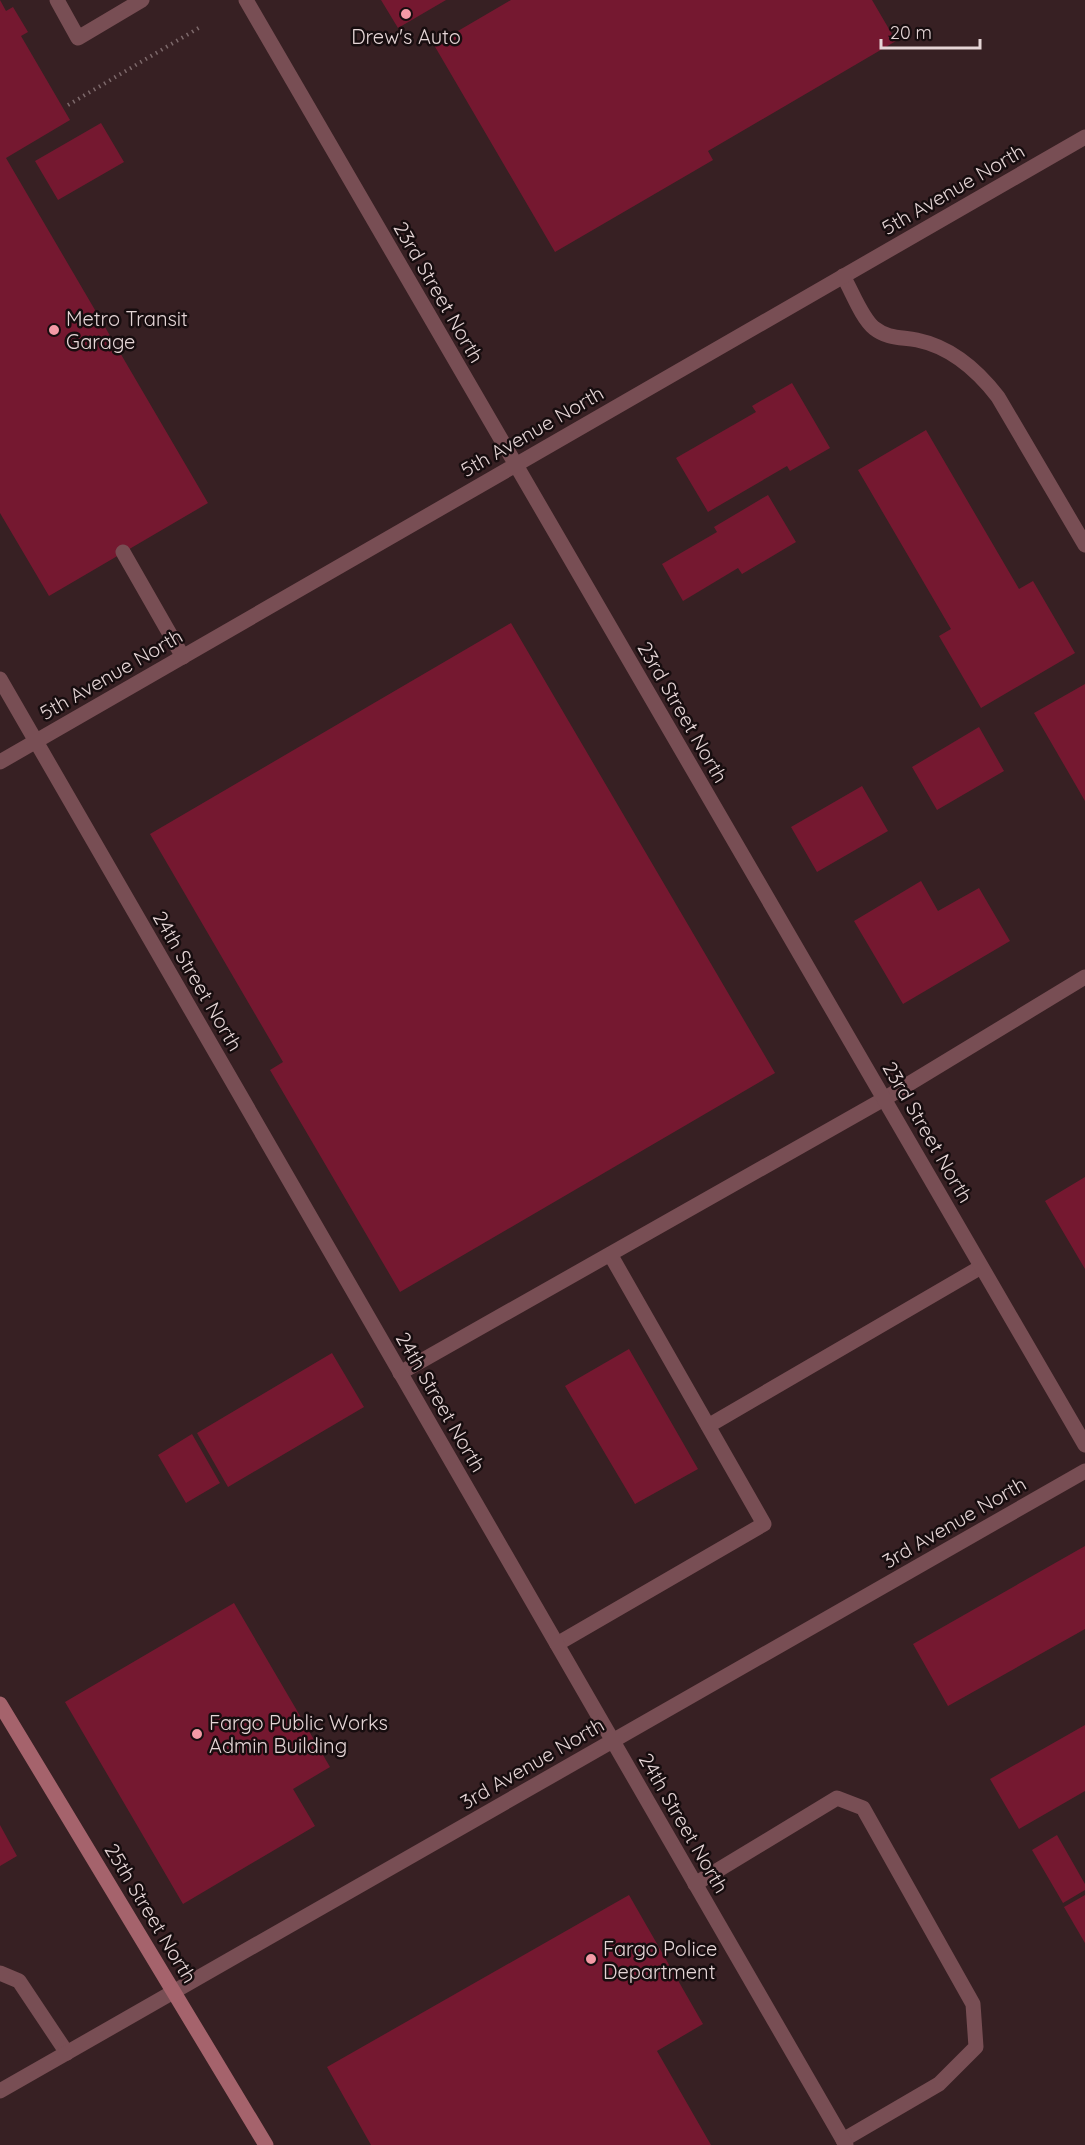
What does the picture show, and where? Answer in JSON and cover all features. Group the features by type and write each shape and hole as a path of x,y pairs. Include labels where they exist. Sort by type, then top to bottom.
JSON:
{"main road":[{"name":"25th Street North","path":"0,1704 266,2145"}],"street":[{"path":"57,0 78,38 142,0"},
{"name":"23rd Street North","path":"246,0 1085,1445"},
{"name":"5th Avenue North","path":"0,762 1085,137"},
{"path":"843,276 872,326 888,337 918,340 938,347 964,361 982,377 998,398 1085,545"},
{"path":"123,552 183,657"},
{"name":"24th Street North","path":"0,679 844,2143"},
{"path":"400,1373 884,1098 1085,977"},
{"path":"557,1644 764,1524 610,1254"},
{"path":"708,1426 981,1267"},
{"name":"3rd Avenue North","path":"0,2091 1085,1471"},
{"path":"695,1884 837,1798 864,1808 973,2004 976,2047 939,2084 844,2143"},
{"path":"0,1973 20,1981 67,2053"}],"path":[{"path":"68,105 202,26"}],"building":[{"name":"Metro Transit Garage","path":"0,0 6,11 13,7 28,32 21,36 70,120 6,158 208,503 49,596 0,513"},
{"name":"Drew's Auto","path":"381,0 446,0 398,28"},
{"path":"511,0 872,0 896,41 708,151 713,160 555,252 434,45"},
{"path":"101,123 124,162 58,200 35,161"},
{"path":"792,383 830,448 790,471 787,466 708,512 676,458 756,412 752,406"},
{"path":"926,430 1019,589 1033,581 1075,653 981,708 939,636 951,629 858,470"},
{"path":"768,495 796,542 742,574 738,568 683,601 662,564 717,532 714,527"},
{"path":"511,623 775,1073 400,1292 270,1070 283,1062 150,834"},
{"path":"1085,684 1085,801 1034,713"},
{"path":"979,727 1004,771 937,810 912,767"},
{"path":"862,786 888,831 817,872 791,827"},
{"path":"921,881 938,911 979,888 1010,941 903,1004 854,921"},
{"path":"1085,1177 1085,1269 1045,1201"},
{"path":"629,1349 698,1469 635,1504 565,1386"},
{"path":"332,1353 364,1407 228,1487 197,1433"},
{"path":"192,1434 220,1483 186,1503 158,1455"},
{"path":"1085,1546 1085,1629 948,1706 913,1644"},
{"name":"Fargo Public Works Admin Building","path":"234,1603 330,1767 293,1789 315,1826 183,1904 65,1702"},
{"path":"1085,1725 1085,1791 1019,1829 990,1779"},
{"path":"0,1825 17,1856 0,1866"},
{"path":"1057,1835 1085,1884 1085,1890 1063,1903 1032,1850"},
{"name":"Fargo Police Department","path":"629,1895 703,2024 657,2051 711,2145 371,2145 327,2067"},
{"path":"1085,1895 1085,1943 1064,1907"}],"place":[{"name":"Drew's Auto","path":"406,14"},
{"name":"Metro Transit Garage","path":"54,330"},
{"name":"Fargo Public Works Admin Building","path":"197,1734"},
{"name":"Fargo Police Department","path":"591,1959"}]}
